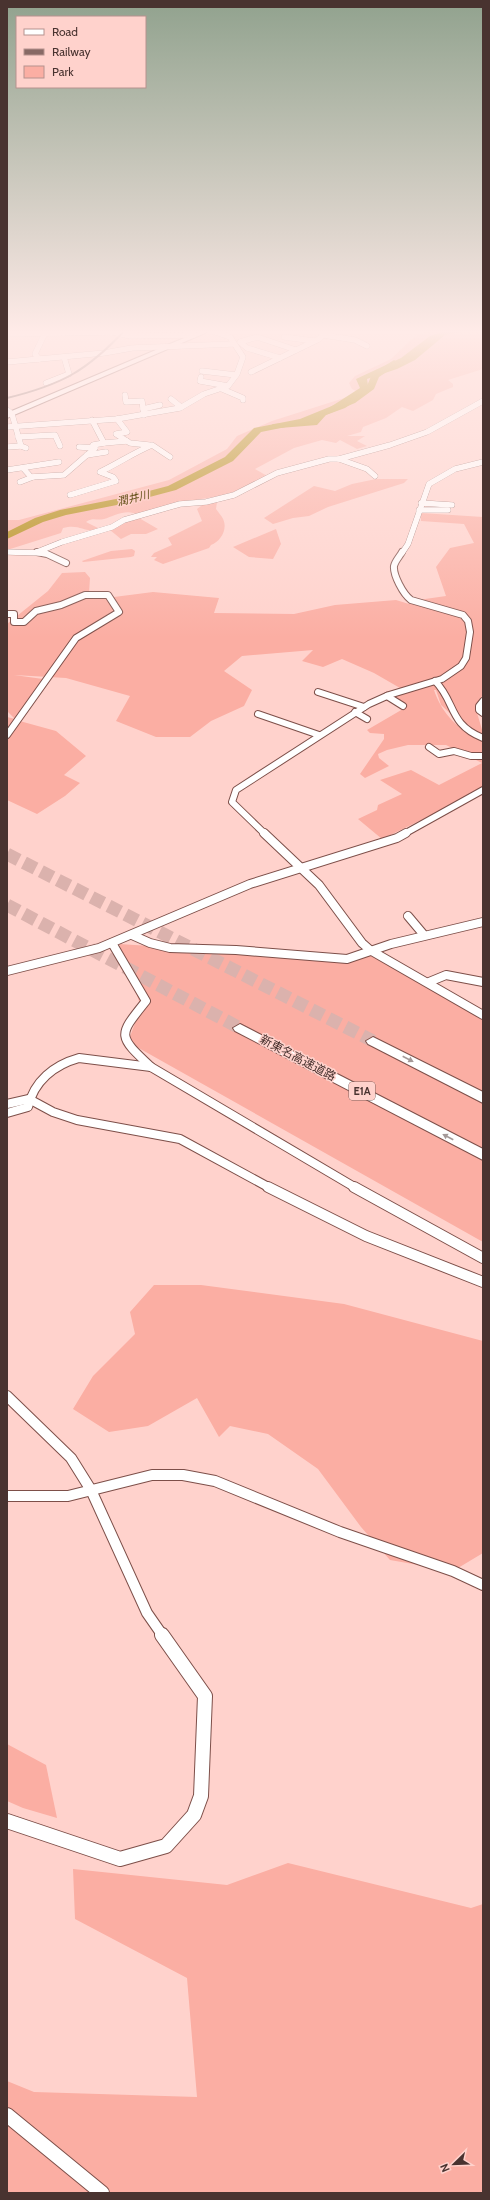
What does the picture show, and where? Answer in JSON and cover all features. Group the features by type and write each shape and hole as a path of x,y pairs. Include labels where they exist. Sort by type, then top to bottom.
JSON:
{"highway":[{"name":"新東名高速道路","path":"240,1028 483,1155"},
{"path":"373,1041 483,1098"}],"street":[{"path":"7,447 23,447 16,433"},
{"path":"99,433 104,443"},
{"path":"123,433 116,434 130,443 152,446 170,457"},
{"path":"38,552 62,542 112,527 124,520 180,504 217,500 243,491 278,473 329,459 339,459 390,445 425,433"},
{"path":"18,437 55,435 60,446"},
{"path":"20,482 33,477 64,475 94,448 93,445 127,441"},
{"path":"70,495 116,481 113,477 100,472 127,459 130,454 152,446"},
{"path":"80,447 94,448"},
{"path":"87,455 106,452"},
{"path":"339,459 366,469 375,476"},
{"path":"7,470 58,462"},
{"path":"483,462 455,469 429,484 421,503 408,544 394,564 394,572 399,583 411,600 463,615 468,621 470,632 466,658 461,666 454,672 435,681 387,696 355,712 236,790 232,802 302,867 319,885 346,925 370,950 429,982 483,1015"},
{"path":"23,468 33,477"},
{"path":"421,503 452,505"},
{"path":"419,510 448,510"},
{"path":"7,552 45,546 67,538"},
{"path":"18,551 38,552 54,556 58,561 66,563"},
{"path":"7,614 14,614 14,622 24,622 36,611 62,605 85,595 99,594 108,595 119,612 76,638 7,735"},
{"path":"435,681 446,691 446,701 451,712 468,732 483,738"},
{"path":"318,692 364,707"},
{"path":"387,696 403,706"},
{"path":"483,702 479,706 479,710 483,713"},
{"path":"355,712 367,719"},
{"path":"258,714 319,735"},
{"path":"429,747 439,754 454,751 470,756 483,756"},
{"path":"7,971 31,966 112,943 250,884 397,838 483,790"},
{"path":"408,916 424,935"},
{"path":"132,935 150,943 170,948 188,950 236,950 347,959 370,950 424,935 483,922"},
{"path":"112,943 144,995 146,1001 125,1027 125,1036 131,1047 151,1067 319,1168 483,1258"},
{"path":"429,982 446,975 483,982"},
{"path":"7,1113 28,1107 29,1099 49,1071 69,1060 79,1058 151,1067"},
{"path":"7,1104 29,1099 53,1112 77,1120 180,1139 254,1180 366,1236 483,1282"},
{"path":"7,1396 71,1458 91,1490 147,1613 205,1696 201,1796 194,1815 166,1846 120,1859 7,1821"},
{"path":"7,1496 68,1496 152,1475 183,1475 215,1481 340,1532 453,1571 483,1584"},
{"path":"7,2115 102,2193"}],"green space":[{"path":"245,433 359,433 347,436 365,436 357,441 367,446 357,449 340,440 336,443 322,440 294,448 255,469 269,477 233,494 182,502 138,515 125,512 104,519 91,520 86,522 100,529 90,530 74,527 63,528 61,533 7,550 7,520 19,520 169,480 227,449 237,436"},
{"path":"376,479 408,479 404,483 328,507 309,516 293,518 273,524 264,518 314,486 335,491 352,484"},
{"path":"217,502 216,509 222,517 225,525 221,537 209,548 163,564 154,560 157,557 151,557 154,553 172,545 168,538 202,521 197,509 205,503"},
{"path":"421,513 483,517 483,695 475,706 483,733 483,790 382,839 358,819 377,810 378,805 402,794 380,780 411,770 439,785 482,763 446,745 408,745 387,750 378,754 379,758 389,766 365,778 360,774 384,739 384,734 370,733 367,730 403,709 391,697 400,688 374,673 342,659 323,667 302,661 313,650 242,656 224,671 252,690 244,706 211,721 190,737 156,737 116,721 130,696 66,678 14,675 43,679 16,720 56,731 86,756 64,775 80,783 65,796 37,814 7,800 7,717 15,719 7,711 7,624 48,591 62,573 85,572 90,578 89,593 114,597 153,592 219,598 214,613 294,614 335,605 396,600 409,604 425,599 446,596 436,567 450,548 474,543 464,524 421,521","holes":["434,690 436,690 441,705 474,735 461,728 449,717 440,704"]},
{"path":"139,518 158,529 146,534 131,534 121,539 110,530 124,522"},
{"path":"276,529 281,544 273,559 249,557 233,547"},
{"path":"132,549 135,551 134,556 131,557 82,561 111,551"},
{"path":"119,944 338,958 365,952 483,1020 483,1242 128,1042 141,1007"},
{"path":"154,1285 201,1285 344,1304 483,1341 483,1553 453,1571 390,1560 361,1527 318,1469 268,1434 230,1426 219,1437 197,1398 148,1426 109,1432 73,1409 93,1376 135,1334 130,1312"},
{"path":"7,1744 46,1765 57,1818 23,1808 7,1801"},
{"path":"288,1863 471,1908 483,1904 483,2193 7,2193 7,2081 34,2092 197,2097 187,1978 75,1919 73,1869 227,1885"}],"waterway":[{"name":"潤井川","path":"7,536 39,520 64,512 127,500 172,488 229,459 255,433"}],"tunnel":[{"path":"7,854 373,1041"},
{"path":"7,905 240,1028"}]}
